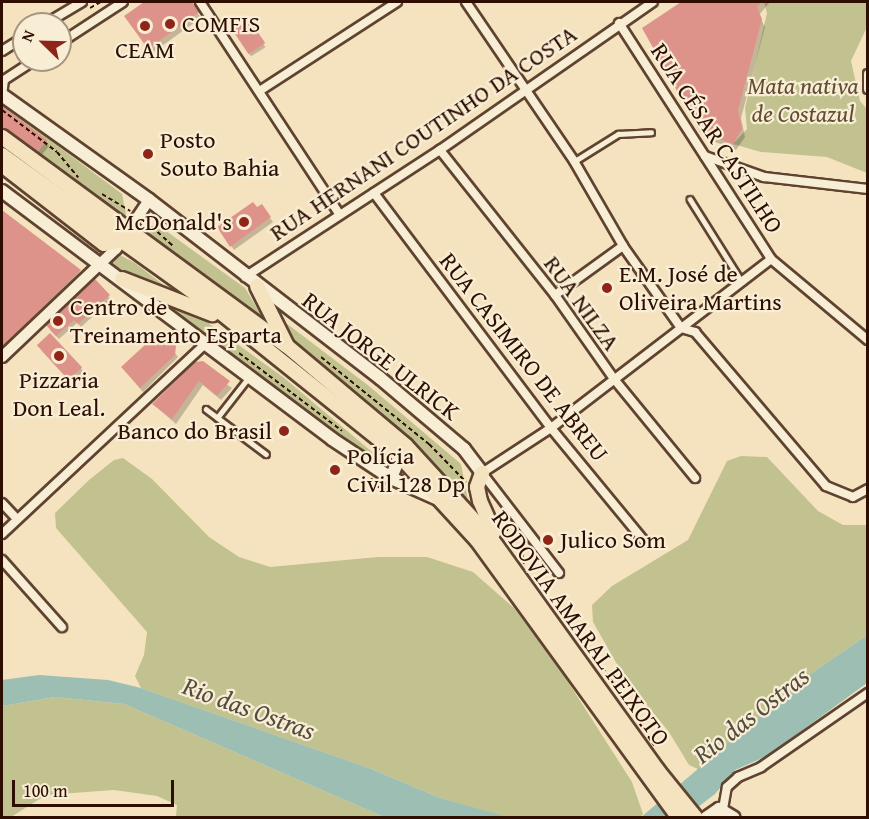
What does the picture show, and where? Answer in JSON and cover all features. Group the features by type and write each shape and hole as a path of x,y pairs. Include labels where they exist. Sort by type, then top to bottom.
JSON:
{"highway":[{"name":"RODOVIA AMARAL PEIXOTO","path":"2,137 128,235 400,456 517,591 653,775 696,818"},
{"name":"RODOVIA AMARAL PEIXOTO","path":"2,155 128,235 287,346 406,446 492,540 515,571 653,775 679,818"},
{"path":"2,165 104,244 128,235"},
{"path":"122,279 195,305 244,331"},
{"path":"257,286 287,346"},
{"path":"482,474 477,487 486,522 509,551 515,571"}],"main road":[{"name":"RUA JORGE ULRICK","path":"2,96 149,200 245,277 380,378 464,449 482,474"},
{"path":"2,191 122,279 249,377 391,478 439,500"},
{"path":"391,478 400,456"},
{"path":"706,818 723,809 734,818"}],"street":[{"path":"65,12 82,2"},
{"path":"72,35 123,2"},
{"path":"200,2 261,90 339,214"},
{"path":"261,90 397,2"},
{"path":"466,2 574,161 623,246 681,328 695,332 826,486 853,497 867,489"},
{"name":"RUA HERNANI COUTINHO DA COSTA","path":"245,277 440,150 619,23 653,2"},
{"name":"RUA CÉSAR CASTILHO","path":"619,23 771,259 867,339"},
{"path":"2,96 4,80 16,72"},
{"path":"867,74 867,89"},
{"name":"RUA NILZA","path":"440,150 555,295 614,379 694,478"},
{"path":"705,155 764,177 867,189"},
{"name":"RUA CASIMIRO DE ABREU","path":"374,193 551,428 645,542"},
{"path":"2,357 101,264 128,235 149,200"},
{"path":"555,295 623,246"},
{"path":"482,474 551,428 771,259"},
{"path":"2,534 206,344"},
{"name":"RUA JORGE ULRICK","path":"482,474 559,573"},
{"path":"2,503 17,519"},
{"path":"2,560 63,627"},
{"path":"723,809 727,787 738,777 761,767 867,693"}],"lane":[{"path":"574,161 618,134 651,132"},
{"path":"690,200 742,282"},
{"path":"217,418 249,377"},
{"path":"206,409 266,454"}],"green space":[{"name":"Mata nativa de Costazul","path":"764,2 867,2 867,27 851,61 860,101 867,109 867,173 827,157 761,152 733,144 747,129 745,108 767,13"},
{"path":"2,104 122,194 126,214 122,221 2,129"},
{"path":"155,223 245,288 267,325 146,237"},
{"path":"118,254 135,263 174,293 130,277 111,263"},
{"path":"161,298 194,313 283,377 384,462 379,467 176,314"},
{"path":"278,317 369,386 461,464 469,506 395,430 292,344"},
{"path":"741,456 767,457 818,511 843,525 867,525 867,635 809,675 700,770 689,765 669,732 626,680 593,622 592,605 612,586 688,540 727,461"},
{"path":"123,458 152,479 209,537 239,557 270,567 378,557 427,557 473,572 514,608 561,671 632,782 643,814 640,818 505,817 440,798 369,768 141,688 135,676 144,655 147,632 56,528 55,513 89,480 114,460"},
{"path":"55,697 124,704 384,817 176,817 177,805 157,796 114,790 46,795 11,817 2,818 2,706"}],"water":[{"path":"867,635 867,683 767,756 735,770 715,794 685,817 640,818 809,675"},
{"path":"39,675 108,680 141,688 369,768 440,798 508,817 384,817 124,704 55,697 2,706 2,680"}],"building":[{"path":"144,2 192,2 199,12 148,49 124,16"},
{"path":"681,2 761,2 757,7 762,19 738,110 742,129 733,144 700,132 642,28"},
{"path":"249,19 265,43 249,54 232,30"},
{"path":"2,106 47,140 38,152 2,128"},
{"name":"McDonald's","path":"253,202 257,207 262,204 271,217 230,247 217,227"},
{"path":"2,210 81,270 2,347"},
{"path":"95,279 110,295 78,324 74,320 56,336 46,325"},
{"path":"160,331 176,346 175,355 140,388 121,367"},
{"name":"Pizzaria Don Leal.","path":"50,333 82,367 69,380 37,345"},
{"path":"203,361 230,381 217,396 199,381 172,419 152,404 195,362"}],"place":[{"name":"COMFIS","path":"170,24"},
{"name":"CEAM","path":"145,26"},
{"name":"Posto Souto Bahia","path":"148,154"},
{"name":"McDonald's","path":"244,222"},
{"name":"E.M. José de Oliveira Martins","path":"607,288"},
{"name":"Centro de Treinamento Esparta","path":"58,321"},
{"name":"Pizzaria Don Leal.","path":"59,356"},
{"name":"Banco do Brasil","path":"284,431"},
{"name":"Polícia Civil 128 Dp","path":"335,470"},
{"name":"Julico Som","path":"548,540"}],"water label":[{"name":"Rio das Ostras","path":"249,708"},
{"name":"Rio das Ostras","path":"751,715"}]}
